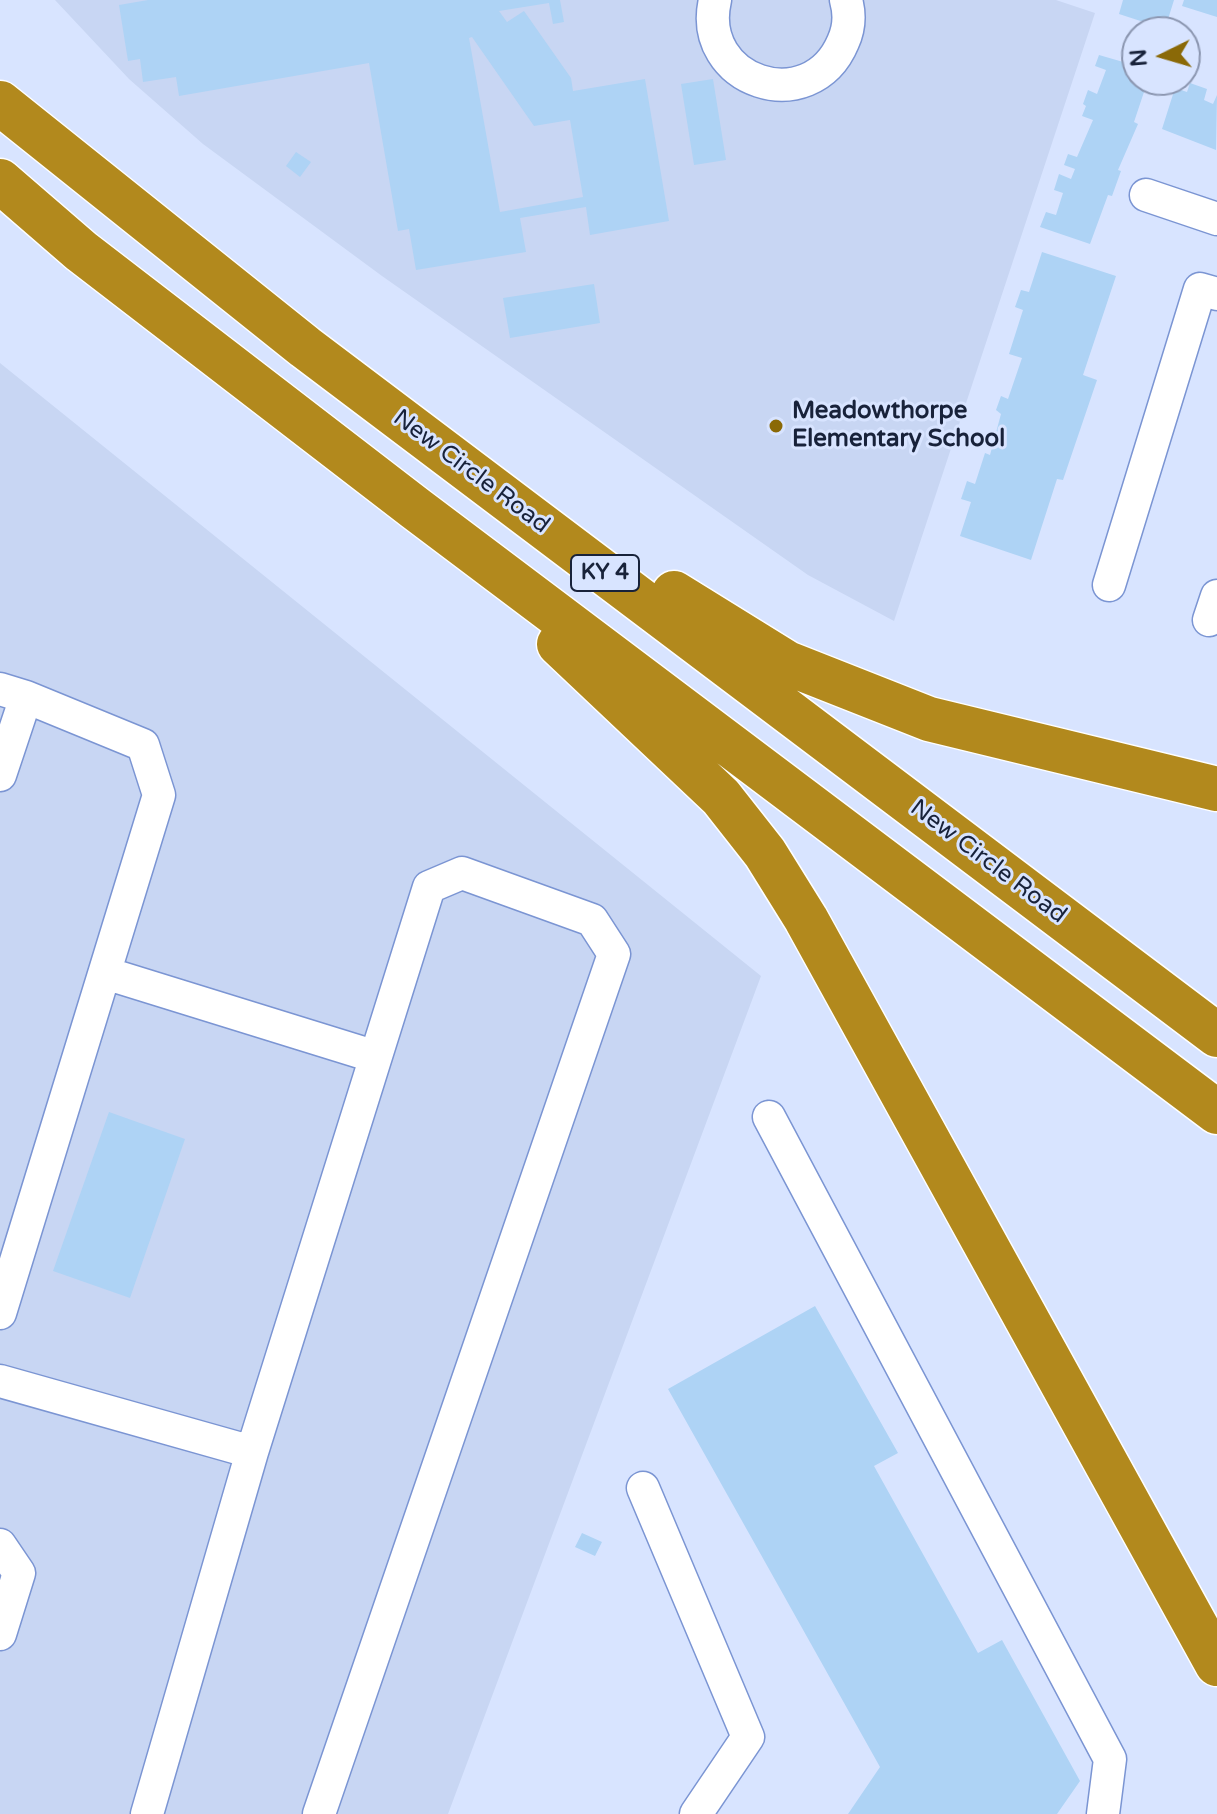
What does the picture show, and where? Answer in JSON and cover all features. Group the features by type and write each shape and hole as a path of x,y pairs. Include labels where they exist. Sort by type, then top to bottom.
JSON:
{"highway":[{"name":"New Circle Road","path":"0,103 135,214 435,445 1217,1035"},
{"name":"KY 4","path":"0,181 81,251 415,508 1217,1112"},
{"path":"435,445 787,663 827,681 929,719 1217,789"},
{"path":"415,508 721,797 765,853 806,919 1217,1664"}],"lane":[{"path":"715,0 714,35 724,56 739,72 759,82 781,86 803,82 823,71 838,54 847,33 846,0"},
{"path":"1146,195 1217,219"},
{"path":"1109,585 1200,289 1217,294"},
{"path":"0,775 13,693 143,745 159,795 0,1313"},
{"path":"147,1814 252,1452 373,1056 429,887 462,873 592,920 614,954 319,1814"},
{"path":"105,973 373,1056"},
{"path":"769,1117 1110,1759 1103,1814"},
{"path":"0,1381 252,1452"},
{"path":"643,1488 748,1737 696,1814"},
{"path":"0,1545 19,1573 0,1634"}],"shaded area":[{"name":"Meadowthorpe Elementary School","path":"55,0 1056,0 1095,13 894,621 808,575 382,276 203,144 129,79"},
{"path":"0,363 761,976 448,1814 0,1814"}],"building":[{"path":"148,0 560,0 564,22 553,24 549,3 499,11 507,22 524,11 571,78 573,91 645,79 669,221 590,235 586,207 520,218 526,252 416,270 409,229 398,231 369,63 179,96 176,77 143,82 140,59 128,61 119,5","holes":["472,37 534,126 570,120 583,197 500,212 469,38"]},
{"path":"1123,0 1174,0 1169,16 1119,14"},
{"path":"1184,0 1217,0 1217,17 1182,6"},
{"path":"1099,55 1121,61 1121,96 1143,96 1134,122 1138,124 1118,170 1121,171 1112,196 1108,195 1090,244 1040,227 1046,212 1056,215 1063,193 1054,190 1059,174 1071,179 1075,169 1064,165 1068,154 1077,157 1093,120 1082,116 1086,106 1083,104 1088,90 1097,94 1106,70 1095,66"},
{"path":"713,79 726,160 694,165 681,84"},
{"path":"1201,87 1207,89 1204,100 1213,104 1217,95 1216,150 1162,129 1172,96 1201,96"},
{"path":"296,152 311,162 300,177 286,166"},
{"path":"1042,252 1116,276 1083,375 1097,380 1063,480 1057,479 1031,560 960,536 971,502 961,499 967,481 975,484 985,453 990,455 1001,414 996,410 1001,396 1008,399 1022,358 1009,354 1023,310 1015,307 1021,290 1029,292"},
{"path":"594,284 600,323 510,338 503,298"},
{"path":"109,1112 185,1139 130,1298 53,1271"},
{"path":"815,1306 898,1453 874,1466 978,1653 1002,1640 1080,1781 1057,1814 848,1814 880,1767 668,1389"},
{"path":"582,1533 602,1542 595,1556 575,1547"}],"place":[{"name":"Meadowthorpe Elementary School","path":"776,426"}]}
